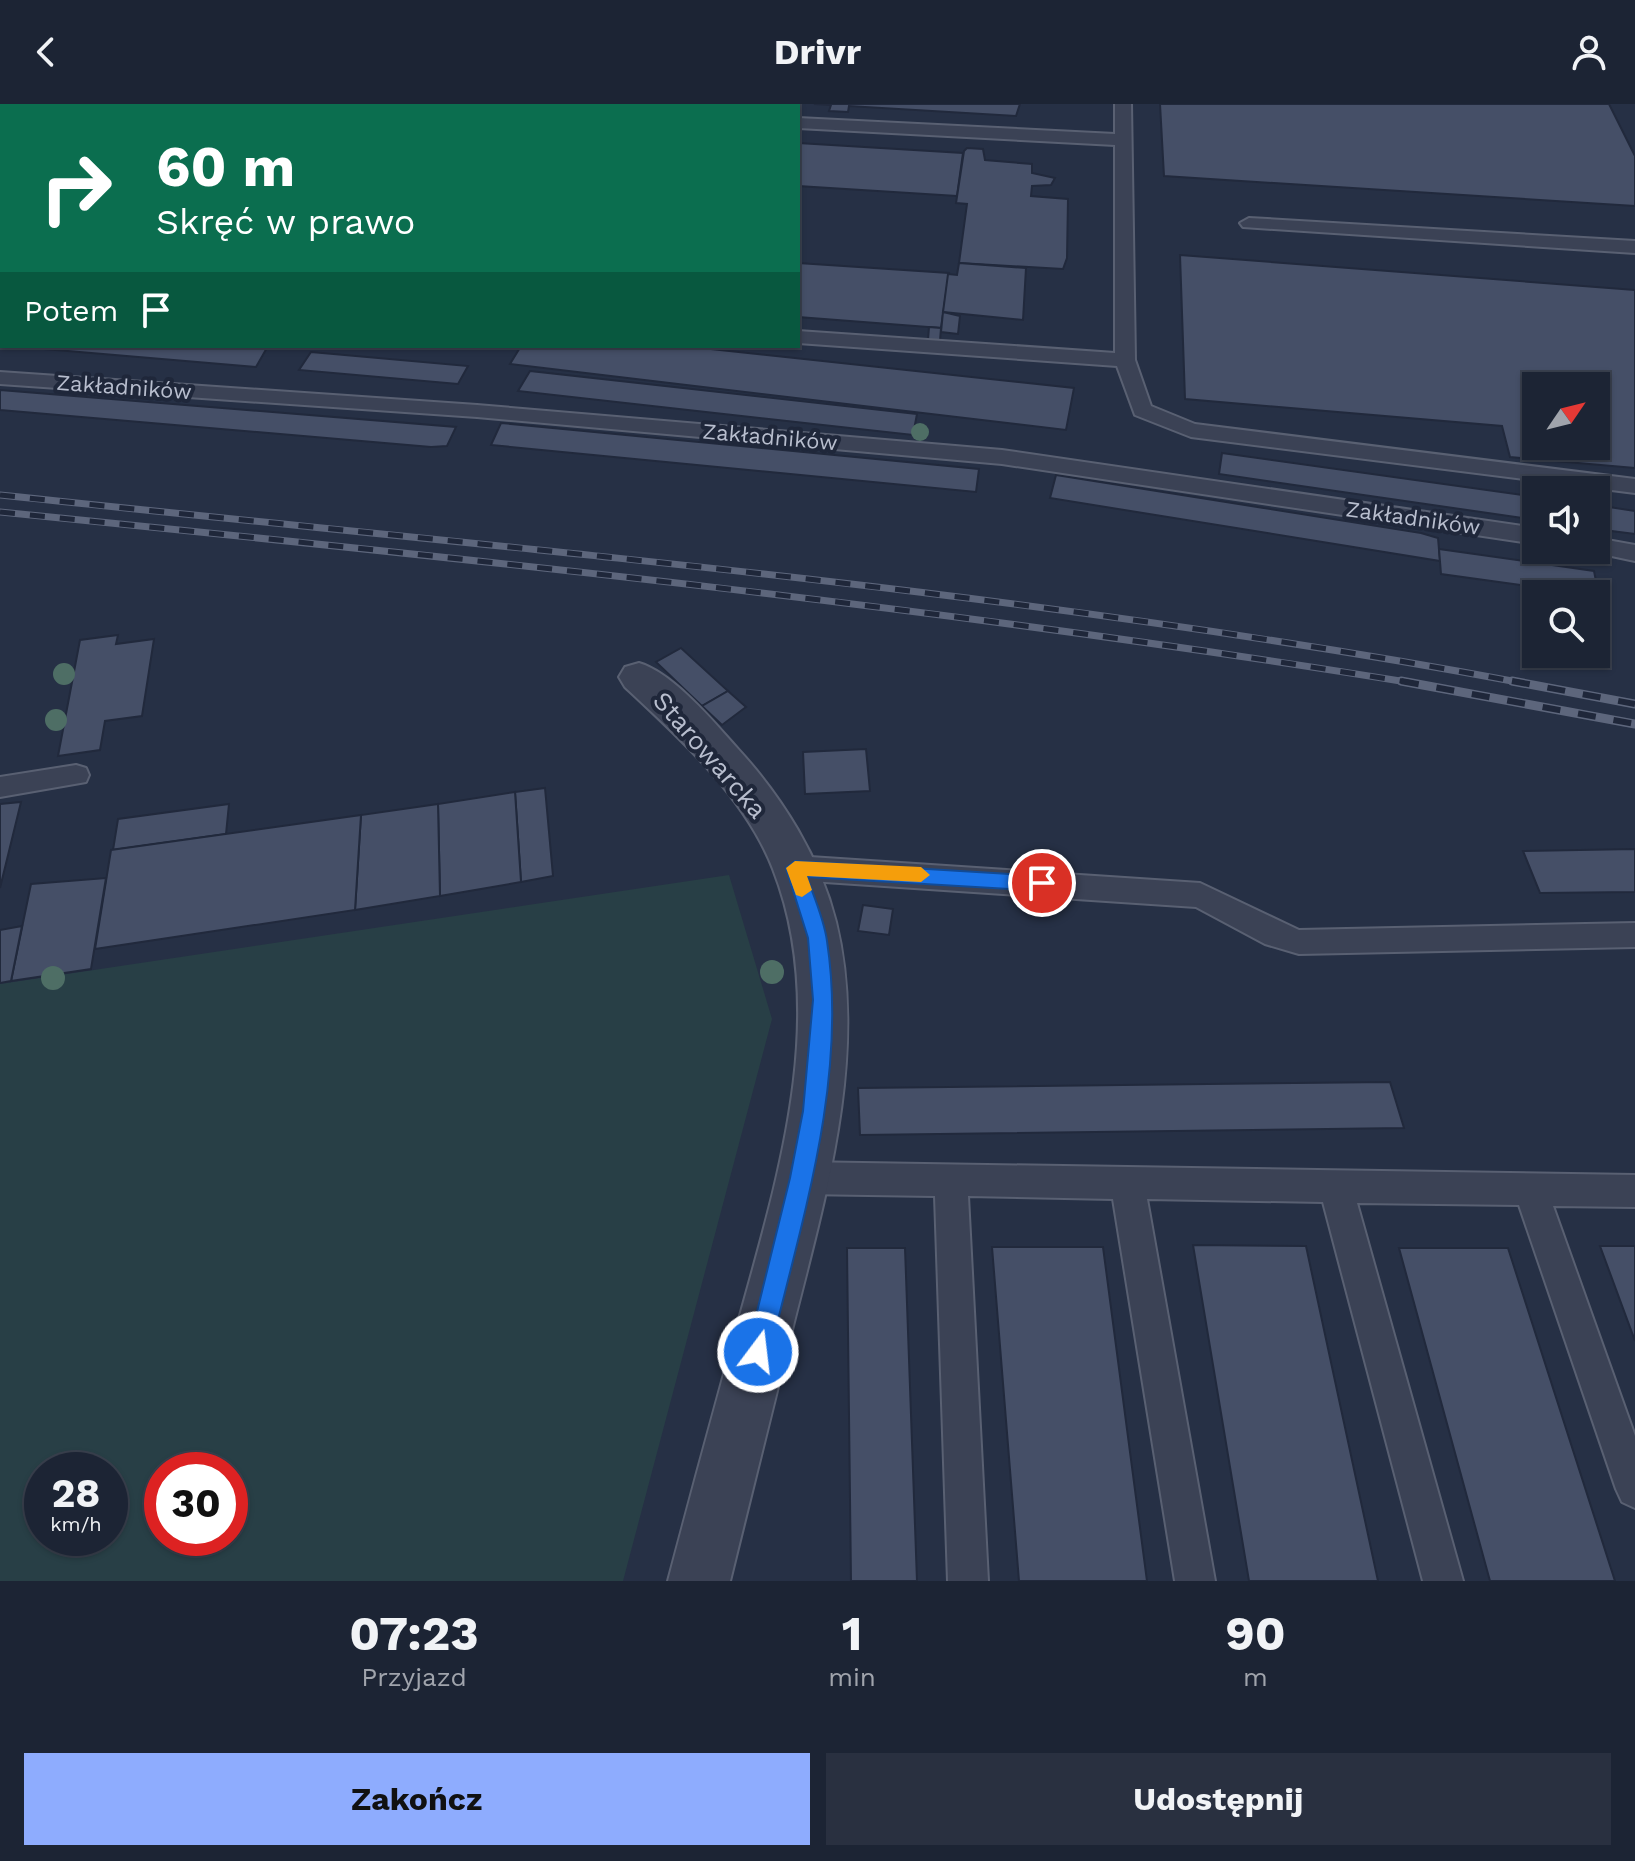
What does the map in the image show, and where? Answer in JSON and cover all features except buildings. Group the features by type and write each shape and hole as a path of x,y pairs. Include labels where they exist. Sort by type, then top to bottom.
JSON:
{"street":[{"name":"Starowarcka","path":"639,677 683,715 733,773 773,827 795,868 818,938 823,1000 813,1111 801,1178 699,1581"}],"lane":[{"path":"1123,104 1125,360 1142,410 1191,430 1635,486"},
{"path":"800,123 1123,140"},
{"path":"1249,223 1635,247"},
{"path":"800,337 1125,360"},
{"name":"Zakładników","path":"0,378 477,411 1002,457 1522,534"},
{"path":"1610,549 1635,553"},
{"path":"0,787 76,775"},
{"path":"795,868 1200,895 1275,935 1299,942 1635,935"},
{"path":"801,1178 1635,1191"},
{"path":"951,1180 968,1581"},
{"path":"1127,1183 1195,1581"},
{"path":"1336,1187 1443,1581"},
{"path":"1530,1189 1635,1489"}],"shaded area":[{"path":"729,875 772,1019 623,1581 0,1581 0,984"}],"railway":[{"path":"0,495 573,553 954,596 1334,650 1518,682"},
{"path":"0,512 531,567 885,608 1406,682"},
{"path":"1401,681 1406,682"},
{"path":"1512,681 1518,682"},
{"path":"1406,682 1413,683"},
{"path":"1406,682 1635,724"},
{"path":"1518,682 1523,683"},
{"path":"1518,682 1635,704"}],"slow traffic":[{"path":"802,890 795,868 921,875"}],"route":[{"path":"758,1352 801,1178 813,1111 823,1000 818,938 795,868 1042,883"}]}
